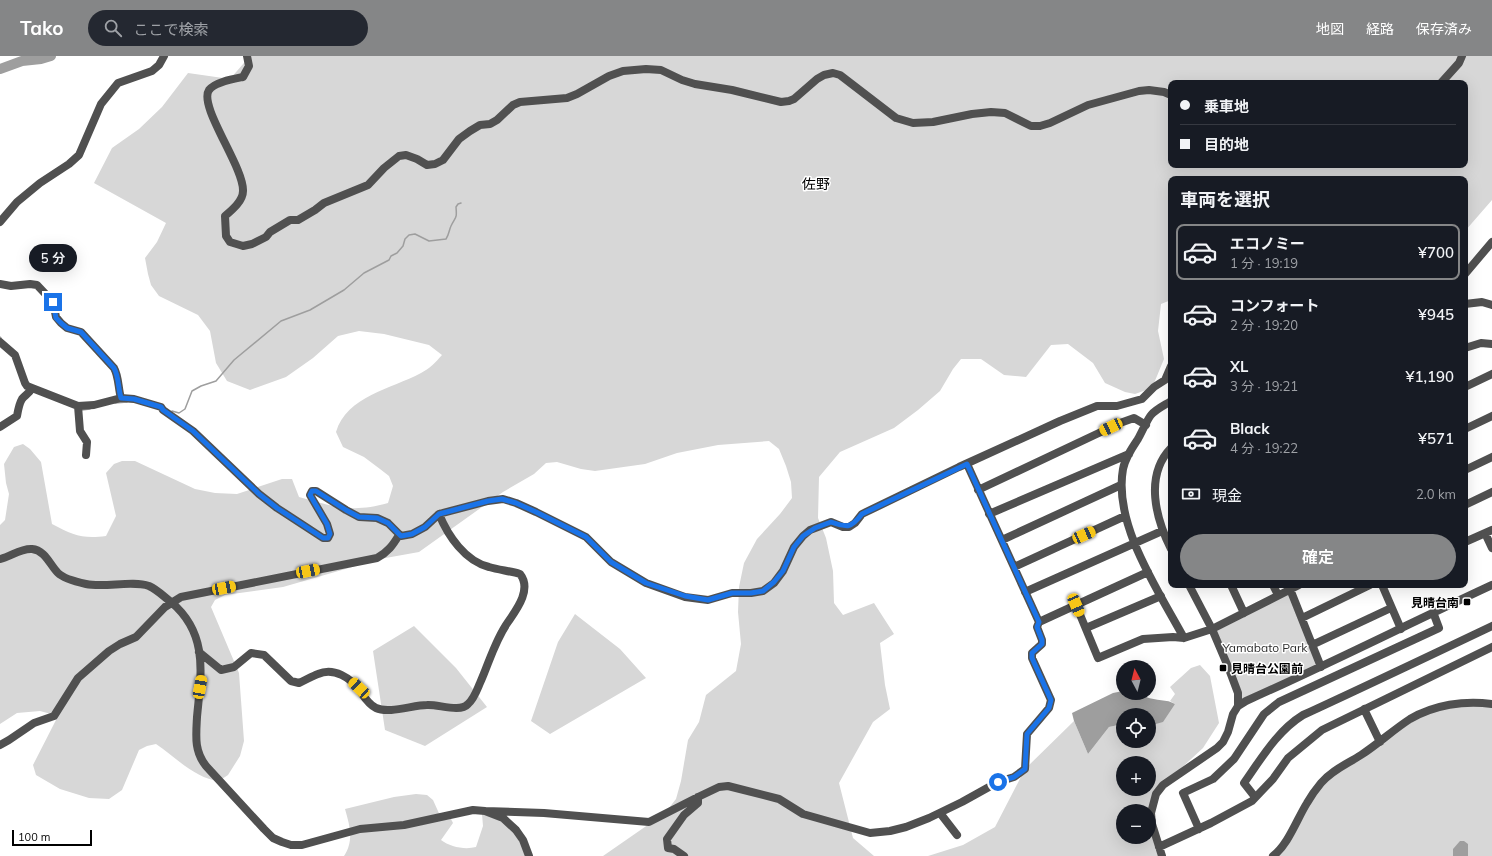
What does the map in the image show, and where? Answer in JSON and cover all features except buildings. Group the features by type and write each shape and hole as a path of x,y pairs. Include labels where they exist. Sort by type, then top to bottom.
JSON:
{"street":[{"path":"0,222 17,202 40,183 69,164 79,155 100,104 118,83 152,71 159,65 164,56"},
{"path":"247,56 249,66 243,77 223,82 210,90 208,94 211,115 232,156 241,178 243,192 236,206 225,216 226,236 230,242 243,246 266,238 270,232 290,220 298,220 315,210 324,202 368,185 384,168 399,156 406,155 427,165 435,164 443,160 459,139 470,131 497,120 513,105 520,102 533,100 552,101 567,98 609,76 623,71 646,69 660,70 695,84 732,90 781,102 794,99 818,79 832,73 840,75 896,118 913,123 933,122 972,114 991,112 1005,113 1031,126 1040,126 1050,123 1088,105 1139,91 1149,90 1168,94"},
{"path":"1444,80 1459,63 1462,56"},
{"path":"1468,271 1489,252 1492,242"},
{"path":"0,284 18,286 30,284 37,285 42,289 53,302 56,318 67,328 81,332 114,368 117,373 121,398"},
{"path":"1468,304 1482,302 1492,305"},
{"path":"0,342 15,355 25,383 31,390 78,408 121,398 134,399 162,409 193,431 259,494 277,508 323,538 328,538 330,534 327,524 310,495 312,491 316,491 359,517 377,518 388,523 399,535 406,536 425,527 439,514 488,501 502,499 516,503 586,537 611,562 646,583 685,596 708,600 732,593 751,593 763,591 774,582 783,571 794,547 810,530 831,522 843,527 849,527 855,523 862,514 1060,421 1097,406 1117,406 1142,399 1154,387 1165,380 1168,373"},
{"path":"1468,347 1480,343 1492,344"},
{"path":"1468,386 1492,374"},
{"path":"0,427 17,416 23,398 31,390"},
{"path":"1168,403 1150,415 1123,468 1121,484 1125,516 1135,543 1148,572 1184,638"},
{"path":"78,408 80,431 87,442 86,455"},
{"path":"1468,428 1492,416"},
{"path":"978,490 1134,418 1146,424"},
{"path":"1168,452 1163,460 1157,476 1155,490 1156,506 1162,532 1168,543"},
{"path":"989,514 1129,454"},
{"path":"1468,469 1492,457"},
{"path":"0,559 32,549 46,557 58,573 64,577 92,584 139,584 148,586 156,590 180,610 187,619 196,640 199,652 201,678 196,742 201,760 273,838 291,845 302,845 360,829 404,825 473,810 544,813 650,822 698,796 719,787 728,786 779,799 803,814 870,832 890,831 906,827 940,813 998,782 1014,777 1025,769 1027,734 1049,708 1051,700 1032,658 1032,653 1042,644 1037,627 1039,622 967,464"},
{"path":"1002,540 1121,484"},
{"path":"1468,504 1492,492"},
{"path":"199,652 221,670 234,667 251,653 264,655 291,681 300,684 320,673 331,672 346,676 359,688 366,700 375,708 382,710 428,705 460,708 468,705 476,692 504,627 517,608 525,589 525,583 520,574 488,567 472,559 459,548 447,532 439,514"},
{"path":"1014,567 1125,516"},
{"path":"1468,541 1489,531 1492,548"},
{"path":"1025,592 1162,532"},
{"path":"0,745 34,723 54,716 78,678 109,651 136,637 164,607 171,602 181,597 377,558 386,554 399,535"},
{"path":"1039,622 1148,572"},
{"path":"1162,856 1152,824 1151,813 1156,794 1163,785 1217,748 1223,742 1228,732 1233,714 1238,706 1492,585"},
{"path":"1191,588 1212,629 1238,693 1238,706"},
{"path":"1232,588 1244,613"},
{"path":"1274,588 1278,595"},
{"path":"1302,618 1364,588"},
{"path":"1383,588 1401,629"},
{"path":"1076,605 1098,658 1143,639 1173,637 1184,638 1212,629 1290,589 1321,667"},
{"path":"1086,628 1161,596"},
{"path":"1312,645 1391,608"},
{"path":"1199,829 1183,793 1213,779 1234,759 1264,714 1279,702 1439,628 1433,612"},
{"path":"1255,797 1244,783 1275,740 1292,721 1492,626"},
{"path":"1159,847 1199,829 1252,801 1273,779 1288,758 1322,730 1491,650"},
{"path":"1273,856 1285,842 1307,802 1322,782 1338,768 1361,755 1410,720 1427,711 1464,703 1481,702 1492,704"},
{"path":"1364,709 1380,742"},
{"path":"684,856 674,849 668,848 667,840 684,815 698,803 698,796"},
{"path":"485,811 503,818 510,824 523,840 529,856"},
{"path":"940,813 958,835"}],"green space":[{"path":"250,56 1492,56 1492,200 1468,228 1468,176 1168,176 1168,301 1161,304 1158,331 1164,359 1152,388 1135,394 1125,392 1105,383 1093,363 1068,344 1051,345 1026,377 1004,375 981,359 961,359 953,369 940,391 918,410 894,428 840,452 819,477 818,518 826,538 833,571 834,603 843,615 874,603 894,634 880,643 885,685 890,709 873,722 839,783 853,838 874,856 603,856 665,813 676,799 681,781 688,740 699,722 706,695 736,671 741,644 738,612 739,587 744,563 757,539 780,514 792,498 791,482 786,466 779,449 769,441 718,445 677,453 645,464 595,471 581,469 557,462 546,463 534,474 503,492 419,552 380,559 283,587 225,595 215,600 211,607 239,673 244,741 240,756 228,775 219,781 194,772 156,744 139,750 122,790 109,799 89,798 60,789 36,775 33,765 56,720 51,714 40,711 17,713 0,724 0,525 5,520 9,494 4,464 14,447 23,444 30,449 41,462 52,524 66,531 90,537 106,536 116,516 106,473 114,464 122,461 135,461 195,489 215,493 237,494 282,479 292,479 299,497 344,508 364,508 376,506 388,503 393,486 389,476 364,457 343,447 336,432 342,420 350,410 360,402 371,395 424,371 442,355 429,345 384,334 359,331 338,336 313,358 286,377 250,390 227,381 216,363 210,331 198,315 159,296 151,285 145,258 157,242 166,223 94,183 112,148 139,129 162,107 188,73 230,79"},
{"name":"Yamabato Park","path":"1290,589 1321,667 1238,706 1238,693 1212,629"},
{"path":"575,614 620,649 646,678 550,734 531,721 558,642"},
{"path":"414,626 456,668 487,707 425,746 385,730 373,651"},
{"path":"1200,665 1210,676 1219,723 1203,748 1163,785 1153,804 1116,804 1116,844 1156,844 1156,830 1159,856 928,856 963,845 995,827 1025,769 1074,721 1088,754 1109,727 1116,726 1116,748 1156,748 1156,718 1175,704 1170,701 1175,694 1170,687 1191,668"},
{"path":"1464,703 1492,704 1492,856 1271,856 1285,842 1307,802 1335,771 1418,715"},
{"path":"416,794 427,795 433,800 442,820 451,819 453,823 441,840 453,846 462,848 476,847 483,826 482,814 493,816 501,820 510,828 521,844 526,856 344,856 350,839 350,827 345,809 394,797"}],"shaded area":[{"path":"1116,692 1116,700 1156,699 1168,701 1175,704 1163,722 1156,724 1156,708 1116,708 1116,726 1109,727 1088,754 1072,713"},
{"path":"1460,841 1464,841 1468,844 1468,856 1453,856 1453,849"}],"waterway":[{"path":"0,69 22,61 41,59 51,56"},
{"path":"172,411 179,413 185,409 192,391 216,381 234,360 281,321 310,310 344,290 364,273 389,260 391,256 397,253 403,246 405,239 409,235 415,234 429,241 446,239 456,217 456,207 461,203"},
{"path":"115,403 127,402"},
{"path":"82,410 90,409"}],"place":[{"name":"見晴台南","path":"1467,602"},
{"name":"見晴台公園前","path":"1223,668"}],"district":[{"name":"佐野","path":"816,184"}],"route":[{"path":"53,302 56,318 67,328 81,332 114,368 117,373 121,398 134,399 161,407 193,431 259,494 277,508 323,538 328,538 330,534 327,524 310,495 312,491 316,491 359,517 377,518 388,523 401,536 412,534 425,527 439,514 488,501 502,499 516,503 536,512 586,537 599,548 611,562 646,583 685,596 708,600 716,599 732,593 751,593 763,591 774,582 783,571 794,547 810,530 831,522 843,527 849,527 855,523 862,514 967,464 1039,622 1037,627 1042,644 1032,653 1032,658 1051,700 1049,708 1039,722 1027,734 1025,769 1014,777 998,782"}]}
